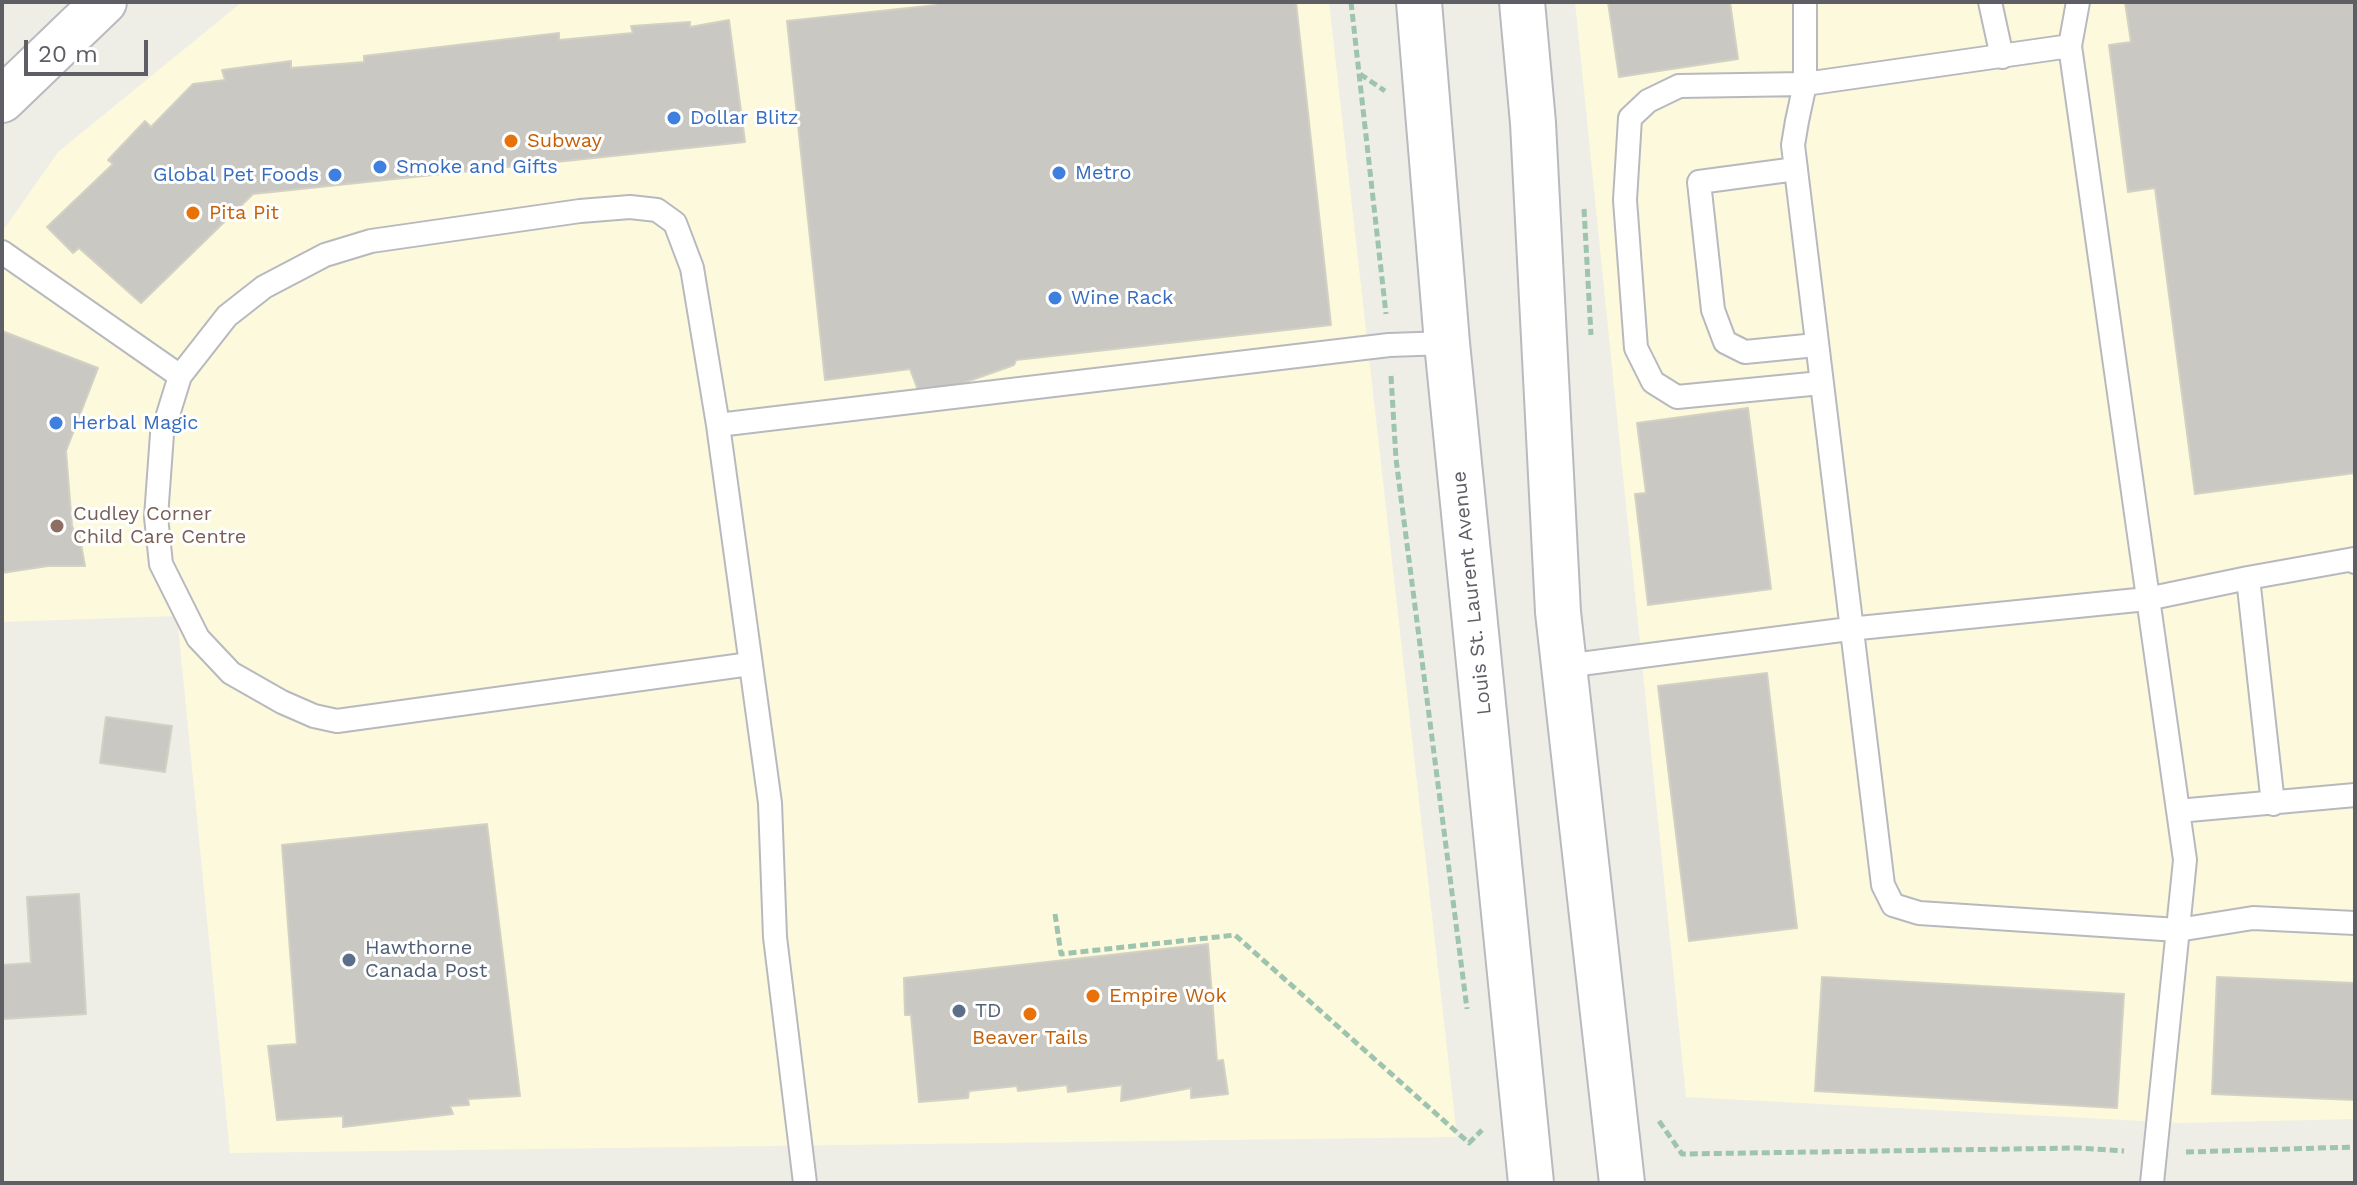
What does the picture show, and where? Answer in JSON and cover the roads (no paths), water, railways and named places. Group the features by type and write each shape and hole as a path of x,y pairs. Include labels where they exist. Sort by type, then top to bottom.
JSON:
{"main road":[{"path":"2,100 104,2"},
{"name":"Louis St. Laurent Avenue","path":"1419,2 1447,343 1531,1183"},
{"path":"1522,2 1533,123 1558,612 1622,1183"}],"lane":[{"path":"1805,2 1805,84 1793,145 1849,629 1883,885 1893,905 1919,913 2178,930 2253,918 2355,923"},
{"path":"1990,2 2002,57"},
{"path":"2078,2 2070,46 2185,860 2152,1183"},
{"path":"1821,383 1677,397 1653,382 1636,348 1625,200 1630,118 1648,101 1679,86 1805,84 2070,46"},
{"path":"1796,169 1699,182 1713,310 1725,342 1745,352 1816,345"},
{"path":"750,664 337,721 314,716 282,702 231,673 198,638 161,564 156,517 162,434 180,376 227,316 264,287 325,255 371,241 630,207 657,210 675,223 692,268 718,425 770,803 775,937 805,1183"},
{"path":"2,252 180,376"},
{"path":"718,425 1389,345 1447,343"},
{"path":"1565,666 1849,629 2147,599 2354,559 2355,562"},
{"path":"2248,578 2273,804"},
{"path":"2178,811 2355,795"}],"place":[{"name":"Dollar Blitz","path":"674,118"},
{"name":"Subway","path":"511,141"},
{"name":"Smoke and Gifts","path":"380,167"},
{"name":"Metro","path":"1059,173"},
{"name":"Global Pet Foods","path":"335,175"},
{"name":"Pita Pit","path":"193,213"},
{"name":"Wine Rack","path":"1055,298"},
{"name":"Herbal Magic","path":"56,423"},
{"name":"Cudley Corner Child Care Centre","path":"57,526"},
{"name":"Hawthorne Canada Post","path":"349,960"},
{"name":"Empire Wok","path":"1093,996"},
{"name":"TD","path":"959,1011"},
{"name":"Beaver Tails","path":"1030,1014"}]}
